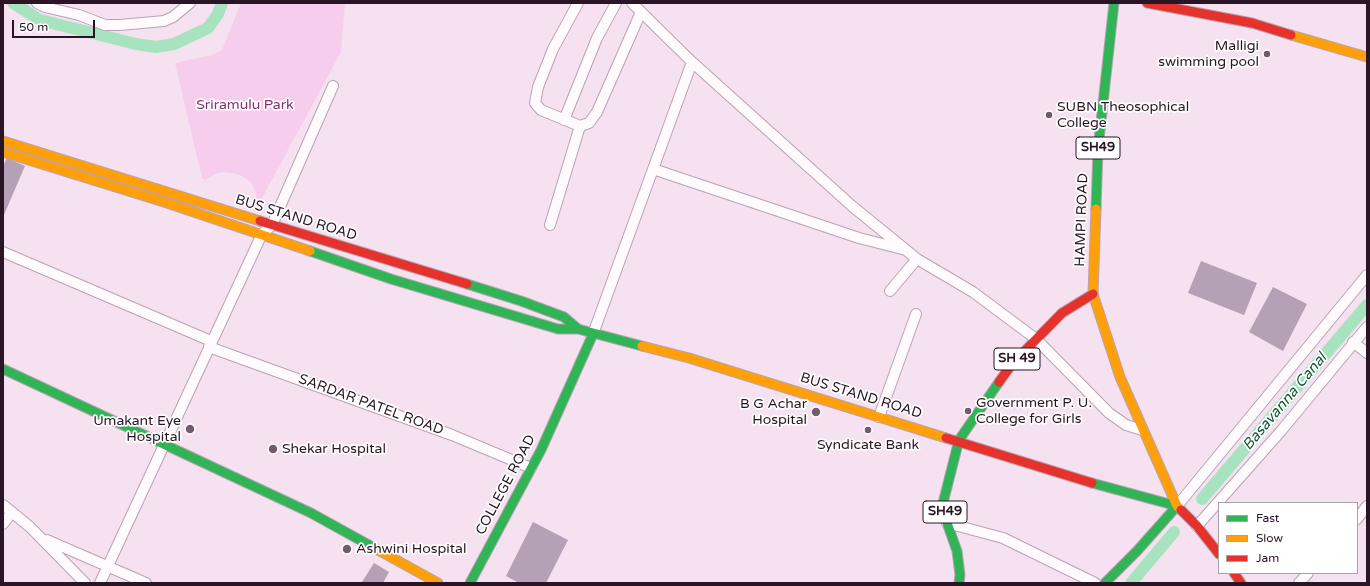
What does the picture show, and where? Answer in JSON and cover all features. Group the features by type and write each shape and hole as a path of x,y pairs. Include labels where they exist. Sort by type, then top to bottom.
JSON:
{"main road":[{"name":"HAMPI ROAD","path":"1114,3 1098,149 1094,294 1120,376 1142,430 1177,506"},
{"path":"1147,3 1252,23 1308,38 1367,57"},
{"name":"BUS STAND ROAD","path":"3,141 521,301 564,317 578,329"},
{"name":"BUS STAND ROAD","path":"3,152 262,234 391,279 558,330 578,329 689,358 1119,490 1177,506"},
{"name":"SH 49","path":"959,440 1012,364 1062,313 1094,294"},
{"name":"COLLEGE ROAD","path":"470,583 531,468 565,399 593,334"},
{"path":"3,369 311,513 438,583"},
{"name":"SH49","path":"958,583 960,575 957,552 947,523 943,503 959,440"},
{"path":"1105,583 1137,551 1177,506 1197,526 1218,553"},
{"path":"1235,574 1241,583"}],"street":[{"path":"37,3 59,12 80,15 105,25 120,25 164,21 173,17 190,3"},
{"path":"578,3 553,49 535,98 535,103 541,110 580,126 589,123 597,112 641,12"},
{"path":"564,120 597,38 616,3"},
{"path":"632,3 692,62 846,201 917,259 973,292 1036,340 1109,413 1126,425 1142,430"},
{"path":"593,334 692,62"},
{"path":"100,583 163,444 262,234 272,225 333,86"},
{"path":"550,225 580,126"},
{"path":"653,169 859,238 906,250"},
{"path":"859,238 875,224"},
{"name":"SARDAR PATEL ROAD","path":"3,252 210,344 452,435 531,468"},
{"path":"890,291 917,259"},
{"path":"1177,506 1367,276"},
{"path":"879,417 916,314"},
{"path":"1197,526 1280,431 1367,327"},
{"path":"1353,342 1367,353"},
{"path":"3,504 42,538 85,583"},
{"path":"1358,518 1367,506"},
{"path":"3,524 12,512"},
{"path":"947,523 1003,538 1095,583"},
{"path":"42,538 146,583"},
{"path":"1299,583 1307,574"}],"green space":[{"name":"Sriramulu Park","path":"241,3 345,3 341,52 261,200 256,199 256,193 251,182 240,175 227,172 218,173 205,180 202,178 175,63 212,55 222,50"}],"building":[{"path":"7,158 25,166 3,217 3,166"},
{"path":"1201,261 1257,283 1244,315 1188,293"},
{"path":"1273,287 1307,304 1283,351 1249,332"},
{"path":"533,522 568,540 546,583 519,583 506,576"},
{"path":"374,563 389,572 383,583 363,583 362,582"}],"waterway":[{"path":"13,3 40,20 136,44 156,47 174,44 208,28 218,14 222,3"},
{"name":"Basavanna Canal","path":"1202,499 1367,305"},
{"name":"Basavanna Canal","path":"1131,583 1174,532"}],"traffic: fast":[{"path":"1096,209 1098,149 1114,3"},
{"path":"310,251 391,279 558,329 578,329 642,346"},
{"path":"467,284 521,301 564,317 578,329"},
{"path":"470,583 541,450 593,334"},
{"path":"3,369 311,513 378,550"},
{"path":"959,583 960,575 957,551 947,523 943,503 959,440 999,382"},
{"path":"1092,483 1177,506 1137,551 1105,583"}],"traffic: slow":[{"path":"1291,35 1367,57"},
{"path":"3,141 260,221"},
{"path":"3,152 164,202 310,251"},
{"path":"1096,209 1093,294 1120,377 1177,506 1181,510"},
{"path":"642,346 689,358 946,438"},
{"path":"378,550 438,583"}],"traffic: jam":[{"path":"1147,3 1252,23 1291,35"},
{"path":"260,221 467,284"},
{"path":"999,382 1012,364 1062,313 1093,294"},
{"path":"946,438 1092,483"},
{"path":"1181,510 1197,526 1218,553"},
{"path":"1235,574 1241,583"}],"place":[{"name":"Malligi swimming pool","path":"1267,54"},
{"name":"SUBN Theosophical College","path":"1049,115"},
{"name":"Government P. U. College for Girls","path":"968,411"},
{"name":"B G Achar Hospital","path":"816,412"},
{"name":"Umakant Eye Hospital","path":"190,429"},
{"name":"Syndicate Bank","path":"868,430"},
{"name":"Shekar Hospital","path":"273,449"},
{"name":"Ashwini Hospital","path":"347,549"}]}
